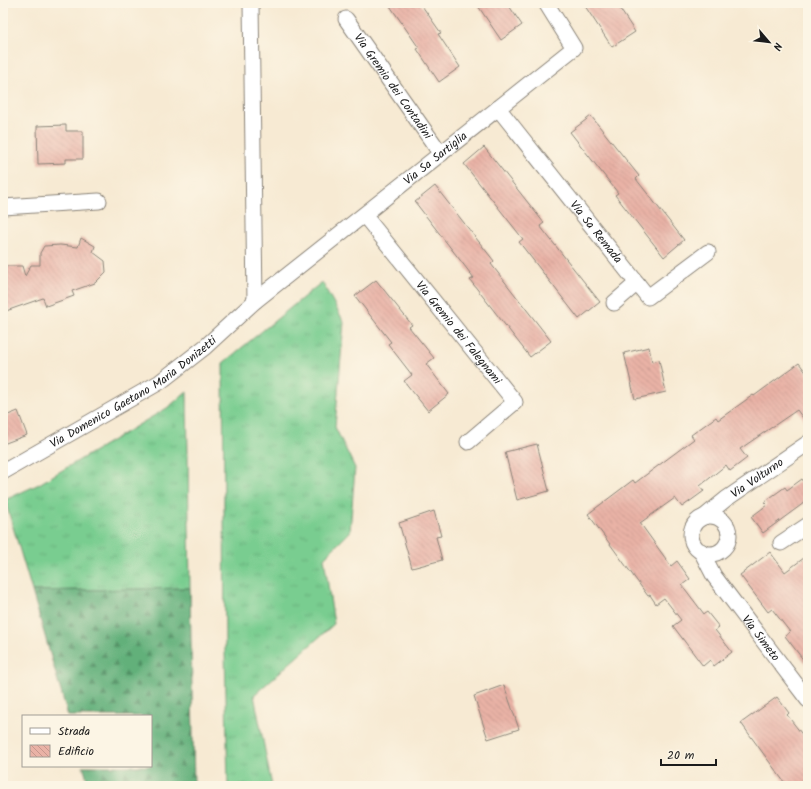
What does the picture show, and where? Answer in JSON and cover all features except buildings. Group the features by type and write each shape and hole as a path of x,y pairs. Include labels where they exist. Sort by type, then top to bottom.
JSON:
{"street":[{"path":"251,3 255,301"},
{"name":"Via Sa Sartiglia","path":"255,301 574,48 546,3"},
{"name":"Via Gremio dei Contadini","path":"346,19 441,154"},
{"name":"Via Sa Remada","path":"498,108 648,297 708,252"},
{"path":"3,207 98,201"},
{"name":"Via Gremio dei Falegnami","path":"364,215 515,402 468,442"},
{"path":"614,303 637,283"},
{"name":"Via Domenico Gaetano Maria Donizetti","path":"3,472 160,382 205,347 255,301"},
{"name":"Via Volturno","path":"704,517 726,499 808,443"},
{"name":"Via Volturno","path":"725,523 726,499"},
{"path":"714,576 722,549 727,543 728,529 725,523 719,518 712,516 704,517 698,520 693,526 691,533 692,540 696,547 701,551 708,553 716,552 722,549"},
{"path":"781,543 808,525"},
{"name":"Via Simeto","path":"701,551 714,576 808,700"}],"green space":[{"path":"322,282 344,322 335,427 355,468 350,532 324,558 334,624 254,695 272,786 228,786 225,652 223,363"},
{"path":"187,392 190,588 32,591 5,500 39,484 167,408"},
{"path":"190,588 194,786 89,786 83,767 152,767 152,715 68,715 32,591"}]}
